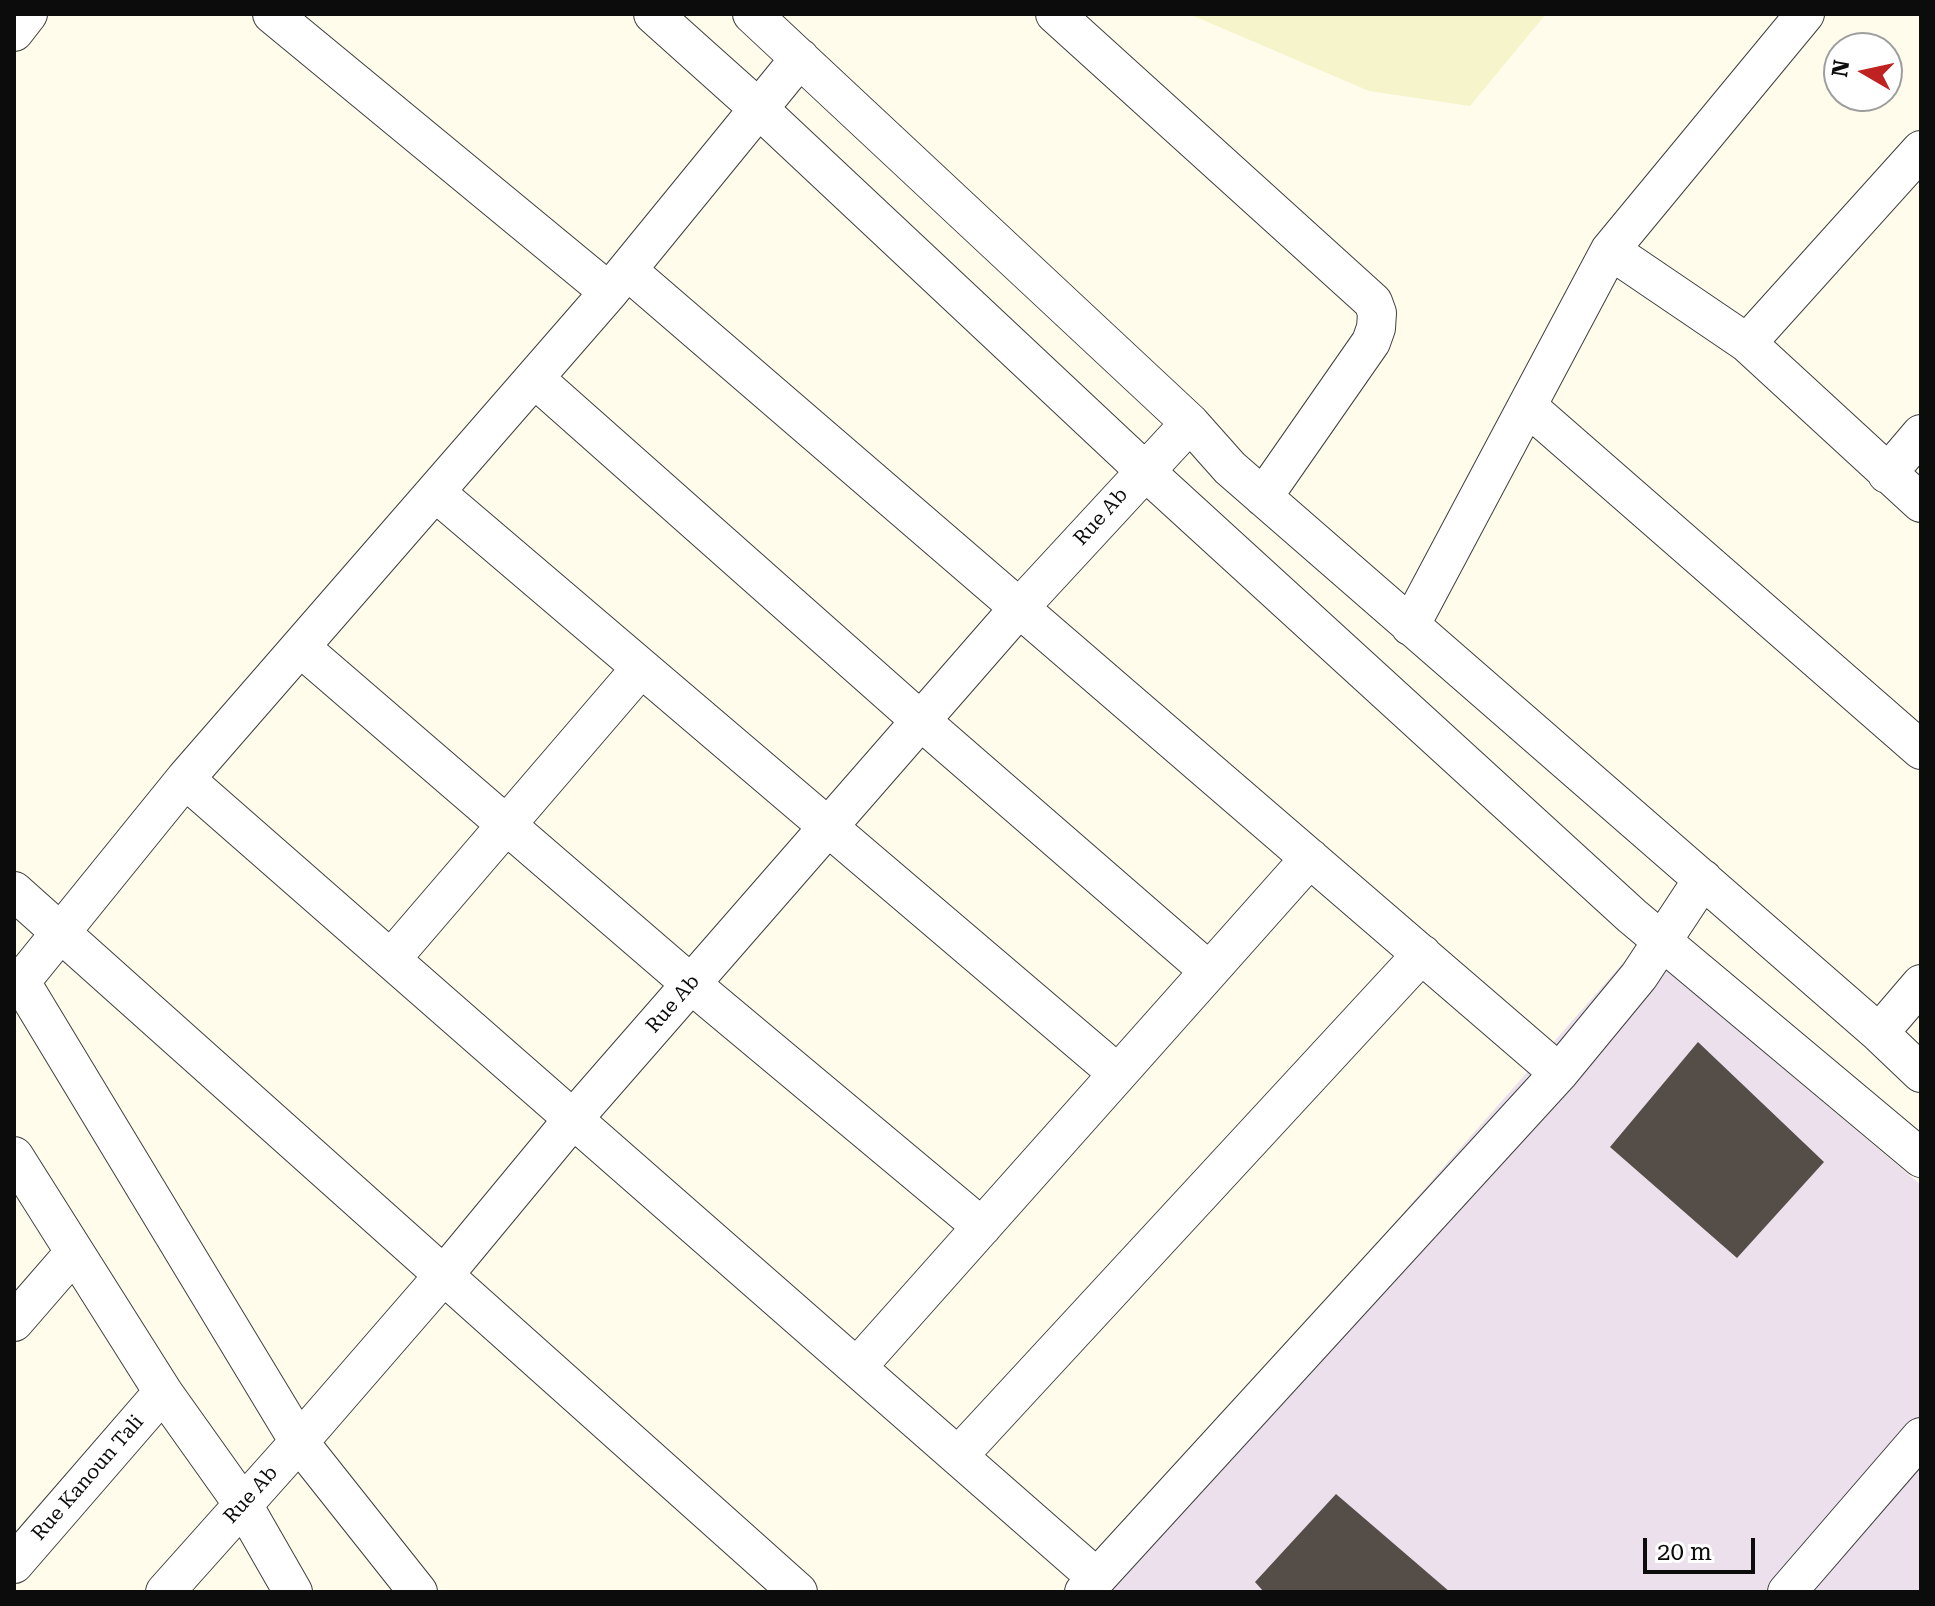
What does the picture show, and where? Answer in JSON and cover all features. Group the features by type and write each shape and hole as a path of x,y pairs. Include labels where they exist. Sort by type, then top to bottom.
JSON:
{"street":[{"path":"14,32 28,14"},
{"path":"272,14 618,281 1019,608 1559,1073"},
{"path":"653,14 759,109 1144,470 1632,916 1921,1158"},
{"path":"752,14 1190,423 1230,468 1879,1033 1921,1073"},
{"path":"1055,14 1373,302 1377,313 1371,342 1263,497"},
{"path":"1410,626 1610,250 1805,14"},
{"path":"418,1592 299,1442 18,986 185,779 618,281 800,58"},
{"path":"1747,343 1921,150"},
{"path":"1610,250 1747,343 1921,503"},
{"path":"534,378 1209,971"},
{"path":"1527,406 1921,750"},
{"name":"Rue Ab","path":"165,1592 299,1442 443,1276 573,1119 1019,608 1190,423"},
{"path":"1887,474 1921,434"},
{"path":"435,492 1117,1073"},
{"path":"300,647 691,984 982,1227"},
{"path":"391,959 641,668"},
{"path":"185,779 958,1456 1090,1585 1559,1073 1639,976 1703,879"},
{"path":"857,1367 1310,858"},
{"path":"14,891 798,1592"},
{"path":"958,1456 1422,954"},
{"path":"1879,1033 1921,984"},
{"path":"14,1156 73,1254 163,1392 242,1503 293,1592"},
{"path":"14,1322 73,1254"},
{"name":"Rue Kanoun Tali","path":"14,1564 163,1392"},
{"path":"1787,1592 1921,1437"}],"shaded area":[{"path":"1638,946 1921,1185 1921,1592 1070,1592"}],"green space":[{"path":"1189,14 1546,14 1470,106 1369,91"}],"building":[{"path":"1698,1042 1824,1162 1737,1258 1610,1147"},
{"path":"1336,1494 1450,1592 1264,1592 1255,1582"}]}
